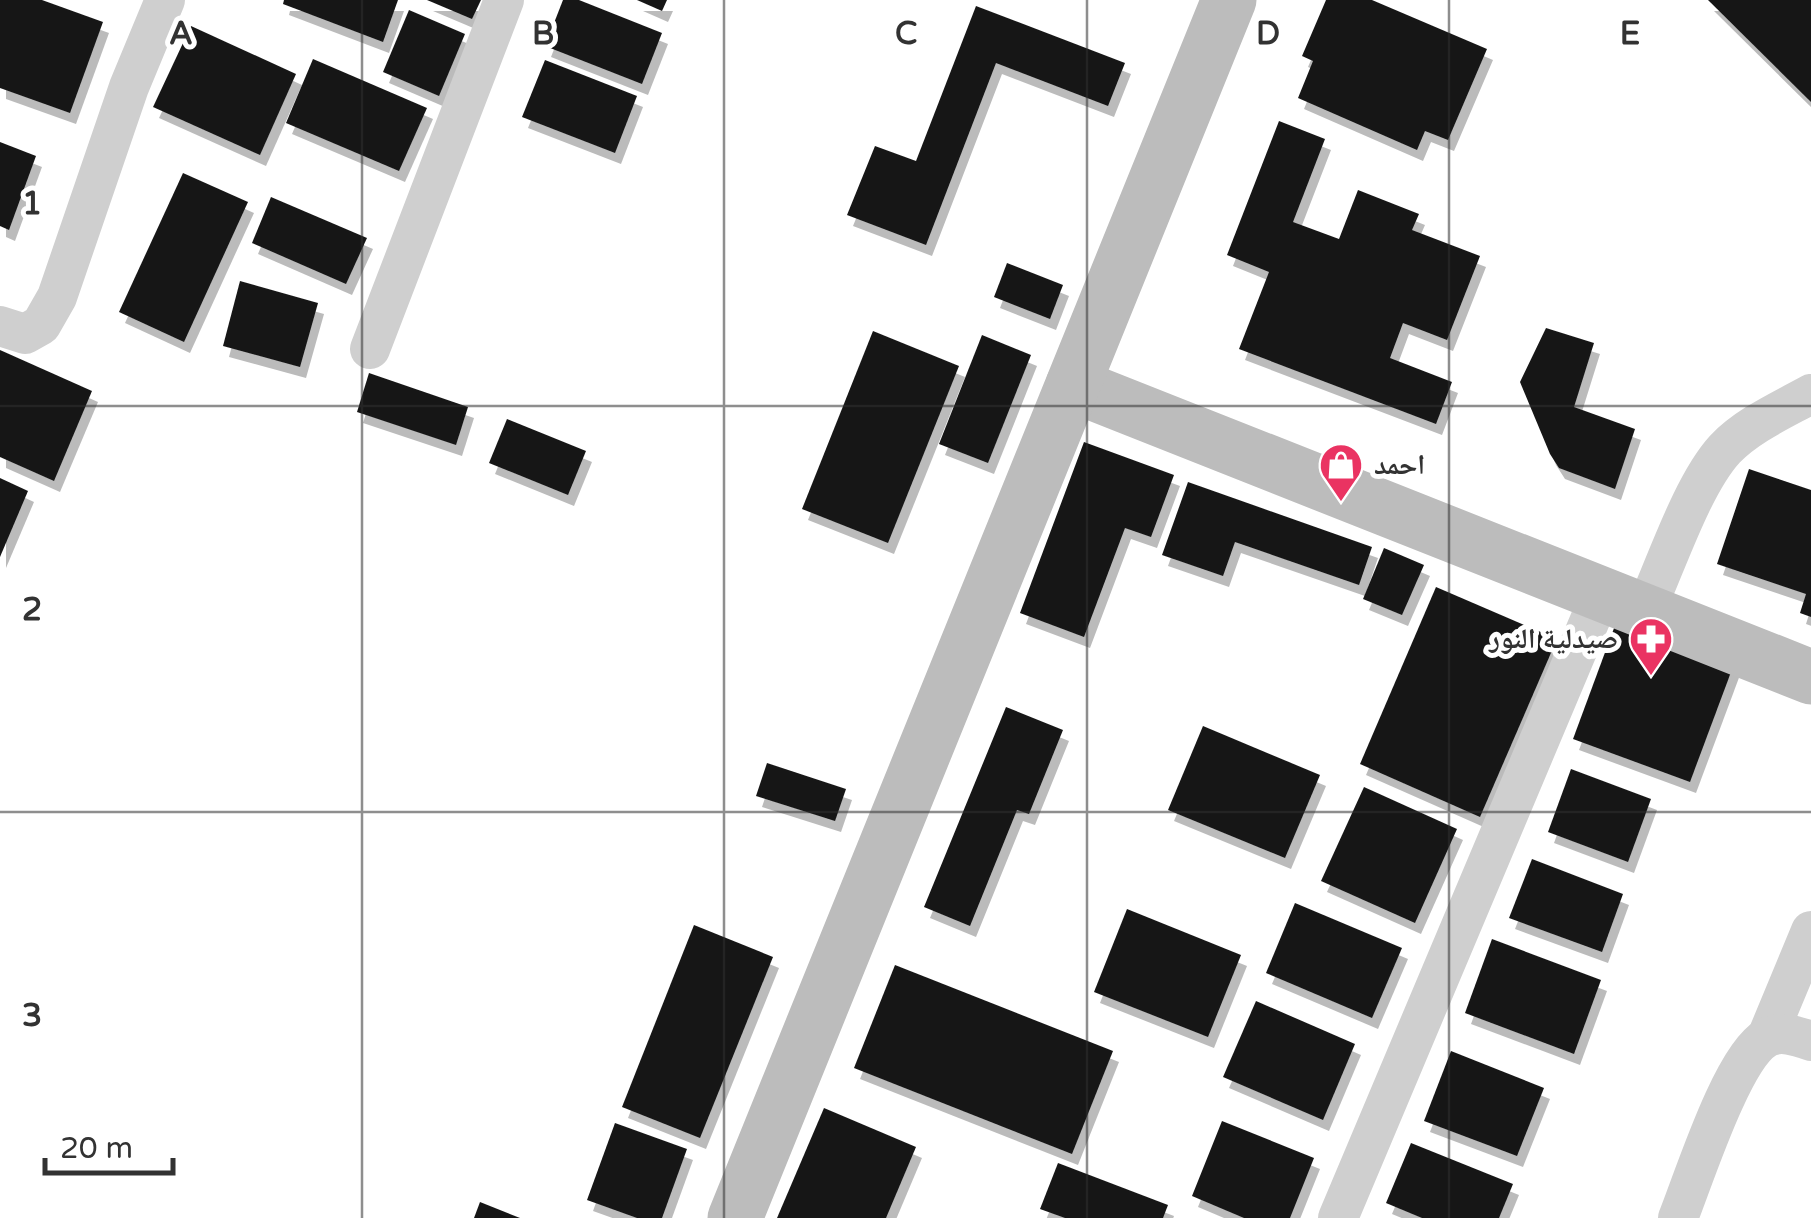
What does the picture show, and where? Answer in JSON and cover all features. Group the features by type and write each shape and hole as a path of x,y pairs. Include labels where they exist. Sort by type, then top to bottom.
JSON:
{"street":[{"path":"0,326 25,334 41,325 57,298 128,87 165,0"},
{"path":"370,349 504,0"},
{"path":"735,1218 1229,0"},
{"path":"1073,385 1811,677"},
{"path":"1338,1218 1623,602 1725,450 1766,419 1811,394"},
{"path":"1678,1218 1730,1089 1749,1052 1767,1037 1811,931"},
{"path":"1767,1037 1781,1034 1811,1041"}],"building":[{"path":"0,0 42,0 103,22 70,113 0,88"},
{"path":"284,0 398,0 383,42 283,4"},
{"path":"427,0 481,0 472,19"},
{"path":"563,0 579,0 662,33 642,84 545,46"},
{"path":"637,0 667,0 662,11"},
{"path":"1326,0 1372,0 1487,49 1448,140 1425,131 1417,150 1298,98 1313,61 1302,56"},
{"path":"1708,0 1811,0 1811,102"},
{"path":"976,6 1125,63 1108,106 996,63 926,245 847,215 875,146 916,161"},
{"path":"409,10 465,34 439,96 383,72"},
{"path":"191,26 296,74 260,155 153,107"},
{"path":"313,59 427,108 399,171 286,123"},
{"path":"545,60 637,96 615,153 522,117"},
{"path":"1279,121 1325,139 1293,222 1339,239 1358,190 1419,214 1412,230 1480,256 1447,340 1403,323 1390,358 1452,382 1436,424 1239,349 1269,272 1227,255"},
{"path":"0,142 36,156 9,230 0,226"},
{"path":"183,173 248,202 184,342 119,312"},
{"path":"271,197 367,238 346,284 252,243"},
{"path":"1007,263 1063,285 1050,319 994,297"},
{"path":"240,281 318,303 300,367 223,346"},
{"path":"1546,328 1594,343 1574,407 1635,429 1615,489 1559,468 1550,454 1520,382"},
{"path":"873,331 959,366 888,543 802,509"},
{"path":"982,335 1031,355 988,463 939,444"},
{"path":"0,350 92,391 54,481 0,457"},
{"path":"369,373 468,407 456,445 357,412"},
{"path":"507,419 586,451 568,495 489,463"},
{"path":"1084,442 1174,475 1151,537 1125,528 1084,637 1020,613"},
{"path":"1749,469 1811,490 1811,617 1800,613 1806,594 1717,564"},
{"path":"0,478 28,491 0,557"},
{"path":"1188,482 1372,547 1359,585 1235,542 1223,576 1162,555"},
{"path":"1384,548 1424,565 1402,615 1363,599"},
{"path":"1436,587 1557,639 1480,817 1360,764"},
{"path":"1617,620 1734,664 1690,782 1573,739"},
{"path":"1006,707 1063,730 1029,814 1017,810 970,926 924,907"},
{"path":"1203,726 1320,775 1285,858 1168,810"},
{"path":"767,763 846,789 835,821 756,796"},
{"path":"1571,769 1651,799 1628,862 1548,832"},
{"path":"1364,787 1457,829 1415,923 1321,881"},
{"path":"1532,859 1623,894 1602,952 1509,918"},
{"path":"1295,903 1402,948 1372,1018 1266,973"},
{"path":"1127,909 1241,955 1208,1037 1094,992"},
{"path":"694,925 773,957 700,1138 622,1107"},
{"path":"1492,939 1601,980 1574,1054 1465,1013"},
{"path":"895,965 1113,1051 1072,1154 854,1068"},
{"path":"1256,1001 1355,1044 1323,1120 1223,1077"},
{"path":"1451,1051 1544,1088 1517,1156 1424,1121"},
{"path":"824,1108 916,1147 886,1218 777,1218"},
{"path":"1222,1121 1314,1158 1290,1218 1244,1218 1192,1196"},
{"path":"615,1123 687,1149 662,1218 637,1218 587,1200"},
{"path":"1411,1143 1513,1184 1499,1218 1422,1218 1386,1203"},
{"path":"1058,1163 1168,1205 1163,1218 1065,1218 1040,1209"},
{"path":"480,1202 520,1218 474,1218"}],"place":[{"name":"احمد","path":"1341,503"},
{"name":"صيدلية النور","path":"1651,677"}]}
